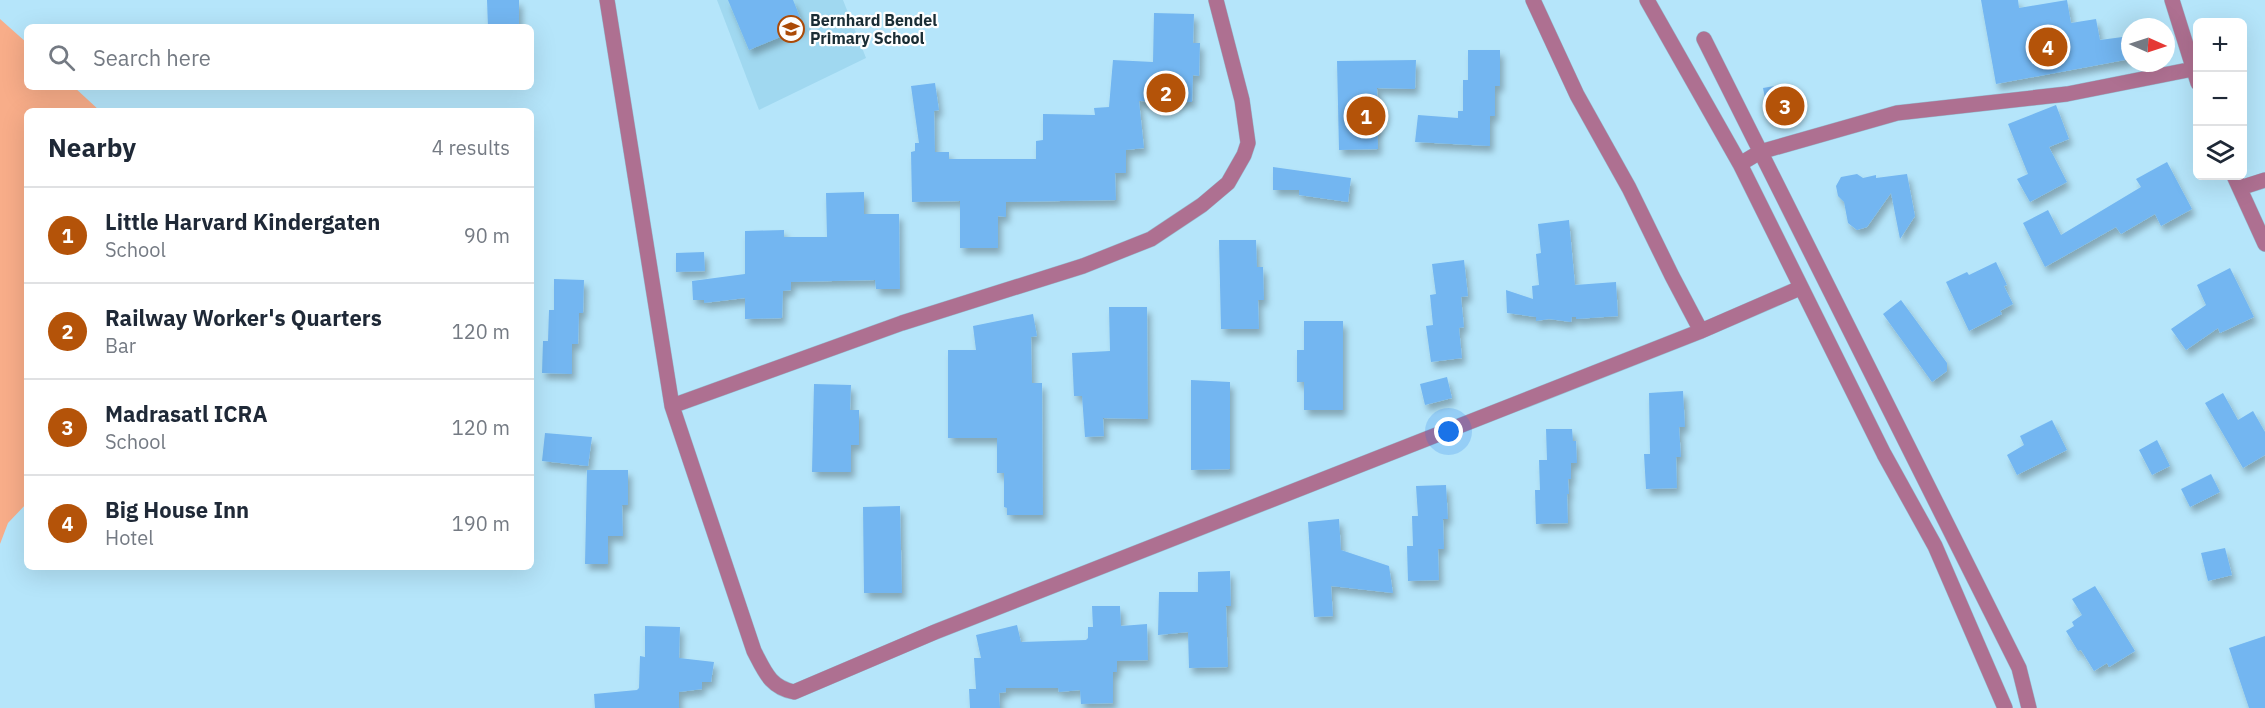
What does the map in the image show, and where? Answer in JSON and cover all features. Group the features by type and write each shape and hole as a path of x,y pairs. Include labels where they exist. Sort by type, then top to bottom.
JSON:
{"street":[{"path":"607,0 672,406 754,651 768,676 781,689 794,692 935,632 1701,331 1800,288"},
{"path":"672,406 902,323 1083,266 1151,239 1202,205 1228,183 1248,143 1242,100 1216,0"},
{"path":"1533,0 1568,77 1629,188 1701,331"},
{"path":"1647,0 1740,164 1884,454 1935,546 2005,708"},
{"path":"2172,0 2194,72"},
{"path":"1704,39 2019,668 2029,708"},
{"path":"1740,164 1760,152 1897,113 2067,94 2193,76"},
{"path":"2265,180 2237,182 2265,244"}],"shaded area":[{"name":"Bernhard Bendel Primary School","path":"717,0 843,0 866,58 759,110"},
{"path":"0,19 24,40 24,90 77,90 97,108 24,108 24,506 8,523 0,544"}],"building":[{"path":"487,0 519,0 519,24 488,24"},
{"path":"728,0 793,0 804,27 749,50"},
{"path":"1981,0 2018,0 2019,8 2067,0 2071,23 2096,19 2100,40 2121,37 2121,61 1996,84"},
{"path":"1154,13 1194,14 1193,43 1200,43 1199,76 1193,75 1192,102 1139,101 1144,148 1126,150 1126,173 1115,173 1116,200 1006,202 1006,217 998,216 998,248 960,248 960,201 912,202 911,152 915,151 915,143 919,143 911,86 935,83 939,110 934,111 935,152 949,152 949,159 1036,159 1036,141 1043,140 1043,114 1095,115 1094,108 1109,107 1113,60 1153,62"},
{"path":"1468,50 1500,50 1500,86 1495,86 1495,116 1490,116 1490,146 1415,142 1418,115 1458,118 1458,111 1463,111 1463,80 1468,80"},
{"path":"1416,60 1415,89 1377,88 1378,149 1339,150 1337,61"},
{"path":"1786,84 1792,114 1769,118 1763,88"},
{"path":"2056,105 2069,139 2049,147 2067,182 2030,202 2017,179 2028,174 2008,124"},
{"path":"2167,162 2192,209 2161,226 2155,214 2121,234 2116,227 2045,267 2023,223 2048,210 2061,235 2141,187 2136,179"},
{"path":"1273,167 1351,178 1348,202 1299,195 1299,190 1273,190"},
{"path":"1857,174 1863,178 1876,175 1876,178 1907,174 1915,216 1900,239 1891,193 1867,227 1857,230 1848,223 1844,202 1838,196 1836,186 1841,177"},
{"path":"864,192 864,214 899,214 900,289 876,289 875,280 791,282 791,290 783,291 782,318 745,319 745,298 704,303 704,300 693,300 692,281 745,274 745,231 784,230 784,237 827,237 826,193"},
{"path":"1569,220 1575,285 1616,282 1618,316 1576,319 1572,317 1571,322 1549,319 1536,321 1536,317 1507,313 1506,290 1533,299 1532,286 1539,285 1536,254 1541,253 1538,224"},
{"path":"1219,240 1256,240 1257,267 1263,267 1264,300 1258,300 1259,329 1221,329"},
{"path":"704,252 705,271 676,272 676,253"},
{"path":"1464,260 1468,296 1461,297 1464,327 1459,328 1462,358 1431,362 1426,326 1433,325 1430,295 1436,294 1432,264"},
{"path":"1996,262 2013,304 2000,311 2002,314 1969,331 1946,282 1967,272 1969,275"},
{"path":"2230,268 2254,317 2220,333 2218,328 2186,350 2171,329 2206,305 2197,285"},
{"path":"554,279 584,280 583,313 579,313 578,344 572,344 572,374 542,373 543,341 548,341 549,310 554,310"},
{"path":"1901,300 1947,363 1947,371 1932,382 1883,314"},
{"path":"1109,307 1147,307 1148,419 1103,418 1104,436 1085,437 1082,396 1074,396 1072,353 1110,351"},
{"path":"1033,314 1037,336 1031,337 1032,383 1042,383 1043,515 1007,515 1007,508 1004,507 1004,473 997,473 997,438 948,438 948,350 976,350 973,326"},
{"path":"1304,321 1343,321 1343,410 1304,410 1304,382 1297,382 1297,350 1304,350"},
{"path":"1447,377 1452,398 1425,405 1420,384"},
{"path":"1191,380 1230,382 1230,469 1191,470"},
{"path":"814,384 851,385 850,410 859,410 859,445 851,445 851,472 812,472"},
{"path":"1683,391 1685,427 1679,427 1681,457 1676,457 1677,488 1646,489 1644,454 1650,454 1649,393"},
{"path":"2223,393 2238,420 2253,411 2265,432 2265,455 2243,468 2205,403"},
{"path":"2052,420 2067,450 2017,475 2007,455 2024,445 2020,436"},
{"path":"1546,429 1572,429 1573,441 1576,441 1577,463 1571,463 1571,479 1568,479 1568,523 1536,524 1535,490 1540,490 1539,460 1547,460"},
{"path":"545,433 592,437 588,466 542,461"},
{"path":"2157,440 2170,466 2152,475 2139,450"},
{"path":"587,470 628,470 628,505 622,505 623,536 608,536 608,564 585,564"},
{"path":"2211,474 2220,492 2190,507 2181,489"},
{"path":"1446,485 1448,519 1443,519 1444,549 1438,549 1439,580 1408,581 1407,546 1413,546 1412,516 1418,516 1416,486"},
{"path":"900,506 902,593 864,593 863,507"},
{"path":"1339,519 1341,550 1389,566 1393,593 1331,586 1333,616 1314,617 1308,522"},
{"path":"2225,548 2232,575 2208,581 2201,553"},
{"path":"1230,571 1231,606 1226,606 1228,667 1189,668 1188,632 1158,635 1159,592 1198,592 1198,572"},
{"path":"2095,586 2135,651 2109,667 2107,663 2094,671 2066,631 2074,626 2072,622 2082,615 2072,599"},
{"path":"1092,606 1120,606 1121,626 1147,624 1148,660 1117,661 1117,672 1113,672 1113,703 1081,704 1080,690 1059,692 1058,688 1006,688 1006,692 999,693 1000,708 970,708 969,689 976,689 974,658 981,658 976,635 1017,625 1021,642 1086,640 1088,627 1093,627"},
{"path":"645,626 680,627 679,658 714,662 711,682 702,682 702,689 679,692 679,708 595,708 594,694 639,688 640,656 645,657"},
{"path":"2265,636 2265,708 2249,708 2229,648"}],"place":[{"name":"Bernhard Bendel Primary School","path":"791,29"},
{"name":"Big House Inn","path":"2048,47"},
{"name":"Railway Worker's Quarters","path":"1166,93"},
{"name":"Madrasatl ICRA","path":"1785,106"},
{"name":"Little Harvard Kindergaten","path":"1366,116"}]}
